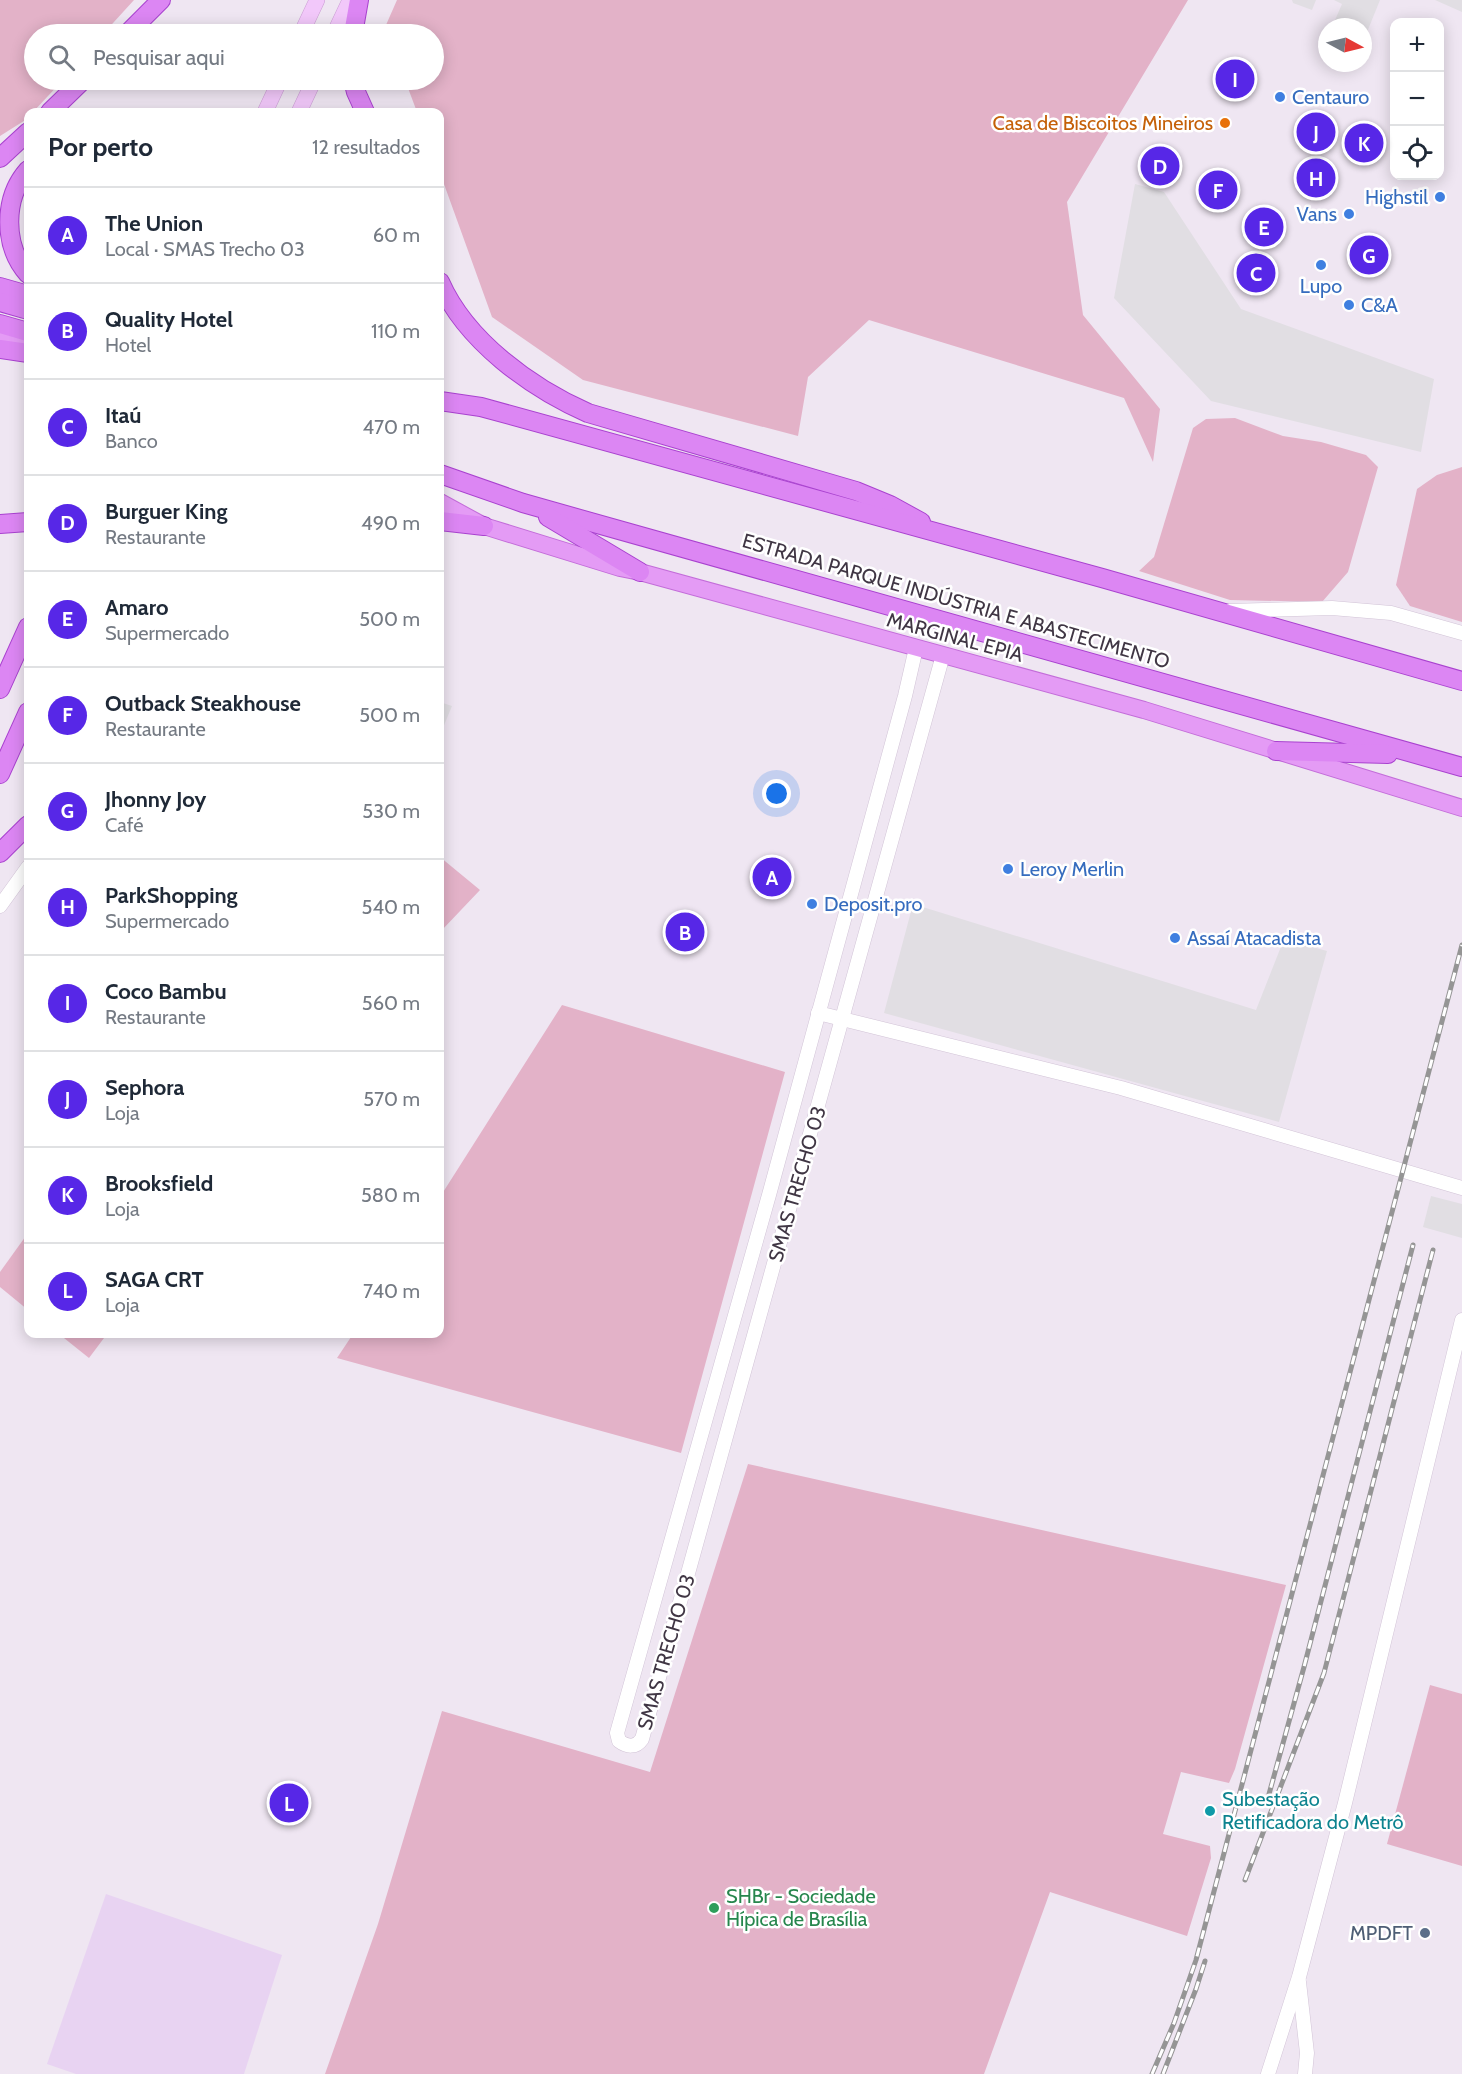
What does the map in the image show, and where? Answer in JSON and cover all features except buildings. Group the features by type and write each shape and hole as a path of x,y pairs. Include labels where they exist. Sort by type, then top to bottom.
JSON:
{"highway":[{"path":"137,24 161,0"},
{"path":"355,24 359,0"},
{"path":"54,108 73,90"},
{"path":"356,90 363,108"},
{"path":"0,158 24,136"},
{"path":"24,177 16,191 10,211 9,227 13,250 24,268"},
{"path":"0,287 24,294"},
{"path":"444,289 456,310 496,354 526,380 562,402 588,413 856,491 890,505 943,535"},
{"path":"0,302 24,309"},
{"path":"0,324 24,331"},
{"path":"0,349 24,352"},
{"path":"444,391 481,407"},
{"path":"444,402 481,407 1102,578 1462,681"},
{"name":"ESTRADA PARQUE INDÚSTRIA E ABASTECIMENTO","path":"444,475 523,502 1462,767"},
{"path":"523,502 640,572"},
{"path":"444,521 484,526"},
{"path":"0,524 24,522"},
{"path":"0,689 24,636"},
{"path":"0,774 24,721"},
{"path":"1276,751 1413,754"},
{"path":"0,853 24,829"}],"main road":[{"path":"306,24 317,0"},
{"path":"339,24 350,0"},
{"path":"267,108 275,90"},
{"path":"300,108 309,90"},
{"path":"0,338 24,345"},
{"name":"MARGINAL EPIA","path":"444,504 484,526 620,568 1144,710 1462,808"}],"street":[{"path":"1216,611 1332,608 1391,613 1462,633"},
{"name":"SMAS TRECHO 03","path":"916,648 905,696 767,1201 617,1733 619,1741 623,1744 636,1745 642,1739 943,655"},
{"path":"905,696 930,701"},
{"path":"0,906 24,873"},
{"path":"818,1013 1121,1088 1462,1188"},
{"path":"767,1201 790,1208"},
{"path":"1268,2074 1299,1977 1345,1803 1460,1340 1462,1320"},
{"path":"1299,1977 1307,2053 1305,2074"}],"shaded area":[{"path":"0,0 134,0 112,24 24,24 24,90 54,90 37,108 24,108 24,121 0,136"},
{"path":"397,0 1188,0 1067,202 1083,315 1160,409 1153,462 1124,398 869,320 808,377 798,436 583,380 492,317 444,184 444,108 416,108 409,90 444,90 444,24 386,24"},
{"path":"1292,0 1316,0 1312,10 1293,3"},
{"path":"1334,0 1380,0 1372,20 1336,18 1342,4"},
{"path":"1435,0 1462,0 1462,12"},
{"path":"1135,184 1164,192 1241,309 1434,379 1421,452 1211,401 1114,298"},
{"path":"1235,418 1283,436 1321,442 1366,455 1378,467 1348,572 1322,602 1230,600 1139,571 1154,557 1193,428 1206,419"},
{"path":"1462,467 1462,622 1410,606 1396,585 1417,489 1437,475"},
{"path":"444,703 452,706 444,725"},
{"path":"444,860 480,890 444,928"},
{"path":"913,904 1256,1010 1284,939 1327,951 1279,1122 884,1013"},
{"path":"562,1005 785,1072 681,1453 337,1358 350,1338 444,1338 444,1191"},
{"path":"1431,1196 1462,1204 1462,1238 1423,1227"},
{"path":"24,1239 24,1307 0,1287 0,1272"},
{"path":"64,1338 104,1338 89,1358"},
{"path":"748,1464 1286,1585 1235,1769 1229,1783 1181,1772 1163,1834 1210,1846 1211,1858 1187,1936 1050,1892 984,2074 325,2074 378,1924 442,1711 650,1772"},
{"path":"1430,1685 1462,1694 1462,1866 1387,1844"},
{"path":"106,1894 282,1955 244,2074 76,2074 47,2064"}],"railway":[{"path":"1152,2074 1174,2023 1196,1960 1462,945"},
{"path":"1266,1805 1413,1245"},
{"path":"1245,1880 1324,1673 1433,1250"},
{"path":"1163,2074 1205,1961"}],"place":[{"name":"Coco Bambu","path":"1235,79"},
{"name":"Centauro","path":"1280,97"},
{"name":"Casa de Biscoitos Mineiros","path":"1225,123"},
{"name":"Sephora","path":"1316,132"},
{"name":"Brooksfield","path":"1364,143"},
{"name":"Burguer King","path":"1160,166"},
{"name":"ParkShopping","path":"1316,178"},
{"name":"Outback Steakhouse","path":"1218,190"},
{"name":"Highstil","path":"1440,197"},
{"name":"Vans","path":"1349,214"},
{"name":"Amaro","path":"1264,227"},
{"name":"Jhonny Joy","path":"1369,255"},
{"name":"Lupo","path":"1321,265"},
{"name":"Itaú","path":"1256,273"},
{"name":"C&A","path":"1349,305"},
{"name":"Leroy Merlin","path":"1008,869"},
{"name":"The Union","path":"772,877"},
{"name":"Deposit.pro","path":"812,904"},
{"name":"Quality Hotel","path":"685,932"},
{"name":"Assaí Atacadista","path":"1175,938"},
{"name":"SAGA CRT","path":"289,1803"},
{"name":"Subestação Retificadora do Metrô","path":"1210,1811"},
{"name":"SHBr - Sociedade Hípica de Brasília","path":"714,1908"},
{"name":"MPDFT","path":"1425,1933"}]}
